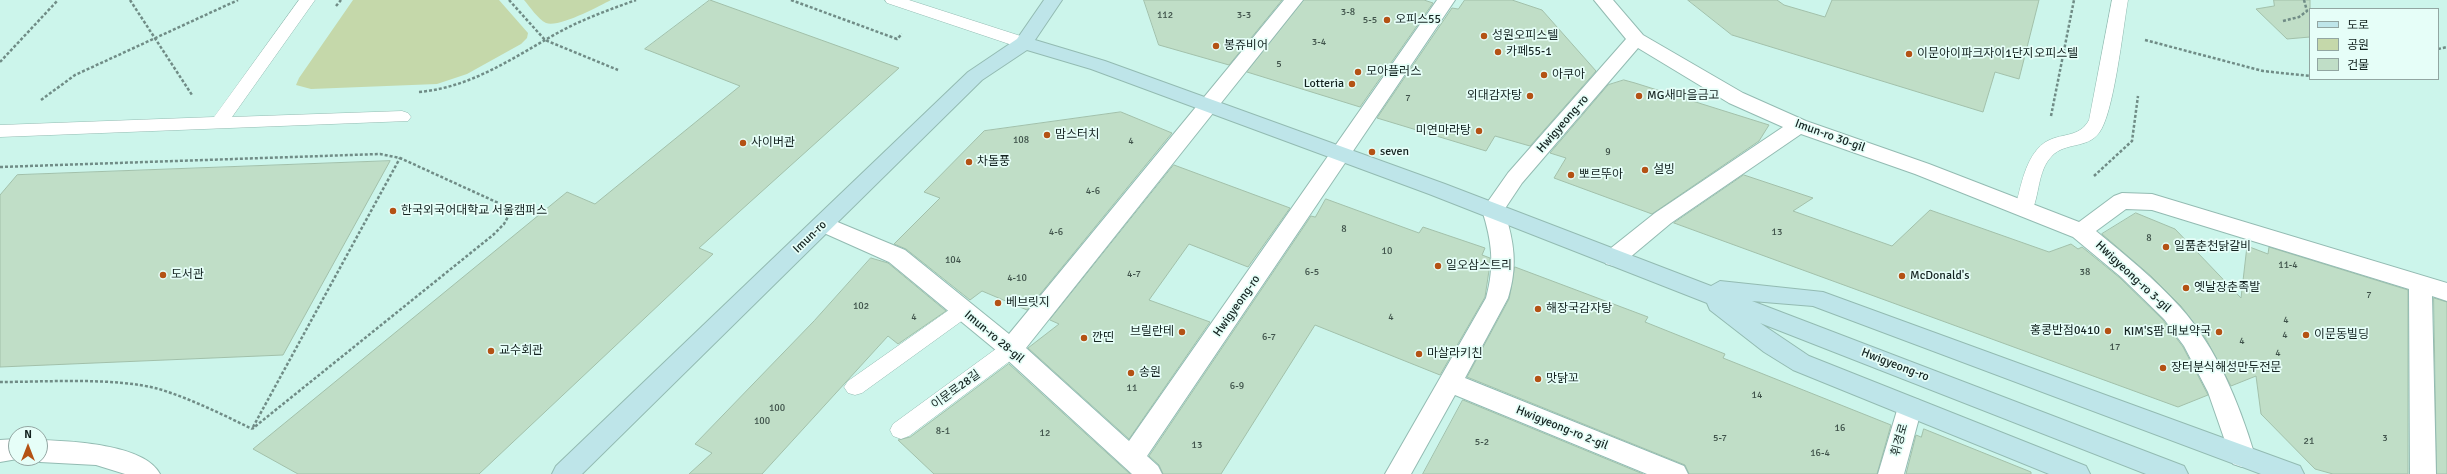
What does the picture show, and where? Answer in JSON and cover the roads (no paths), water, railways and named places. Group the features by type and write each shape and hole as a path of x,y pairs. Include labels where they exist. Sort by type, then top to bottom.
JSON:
{"main road":[{"name":"Imun-ro","path":"565,474 975,76 1024,43 1053,0"},
{"name":"Hwigyeong-ro","path":"1024,43 1098,65 1493,210 2175,474"},
{"path":"1698,289 1815,298 2290,474"},
{"path":"1698,289 1772,345 1802,363 2077,474"}],"street":[{"path":"1011,349 1294,0"},
{"name":"Hwigyeong-ro","path":"1132,457 1342,154 1446,0"},
{"name":"Imun-ro 30-gil","path":"1603,0 1636,39 1736,98 1799,126 2024,208 2081,231"},
{"name":"Hwigyeong-ro","path":"1493,210 1515,178 1636,39"},
{"path":"1614,258 1663,218 1799,126"},
{"path":"2081,231 2122,201 2152,202 2447,292"},
{"path":"1398,474 1497,298 1501,286 1504,247 1493,210"},
{"name":"Imun-ro 28-gil","path":"823,224 889,251 1011,349 1149,474"},
{"name":"Hwigyeong-ro 3-gil","path":"2081,231 2152,292 2184,330 2220,391 2230,415 2242,456"},
{"path":"2420,284 2423,474"},
{"name":"Hwigyeong-ro 2-gil","path":"1450,382 1675,474"},
{"name":"휘경로","path":"1891,474 1910,407"},
{"path":"48,451 85,452 113,457 147,474"}],"lane":[{"path":"220,124 307,0"},
{"path":"893,0 1024,43"},
{"path":"2024,208 2040,159 2045,152 2053,146 2084,138 2093,132 2098,120 2120,0"},
{"path":"0,132 402,117"},
{"path":"855,387 963,310"},
{"name":"이문로28길","path":"901,430 1011,349"}],"place":[{"name":"오피스55","path":"1387,20"},
{"name":"성원오피스텔","path":"1484,36"},
{"name":"봉쥬비어","path":"1216,46"},
{"name":"카페55-1","path":"1498,52"},
{"name":"이문아이파크자이1단지오피스텔","path":"1909,54"},
{"name":"모아플러스","path":"1358,72"},
{"name":"아쿠아","path":"1544,75"},
{"name":"Lotteria","path":"1352,84"},
{"name":"외대감자탕","path":"1530,96"},
{"name":"MG새마을금고","path":"1639,96"},
{"name":"미연마라탕","path":"1479,131"},
{"name":"맘스터치","path":"1047,135"},
{"name":"사이버관","path":"743,143"},
{"name":"seven","path":"1372,152"},
{"name":"차돌풍","path":"969,162"},
{"name":"설빙","path":"1645,170"},
{"name":"뽀르뚜아","path":"1571,175"},
{"name":"한국외국어대학교 서울캠퍼스","path":"393,211"},
{"name":"일품춘천닭갈비","path":"2166,247"},
{"name":"일오삼스트리","path":"1438,266"},
{"name":"도서관","path":"163,275"},
{"name":"McDonald's","path":"1902,276"},
{"name":"옛날장춘족발","path":"2186,288"},
{"name":"베브릿지","path":"998,303"},
{"name":"해장국감자탕","path":"1538,309"},
{"name":"홍콩반점0410","path":"2108,331"},
{"name":"브릴란테","path":"1182,332"},
{"name":"KIM'S팜 대보약국","path":"2219,332"},
{"name":"이문동빌딩","path":"2306,335"},
{"name":"깐띤","path":"1084,338"},
{"name":"교수회관","path":"491,351"},
{"name":"마살라키친","path":"1419,354"},
{"name":"장터분식해성만두전문","path":"2163,368"},
{"name":"송원","path":"1131,373"},
{"name":"맛닭꼬","path":"1538,379"}]}
